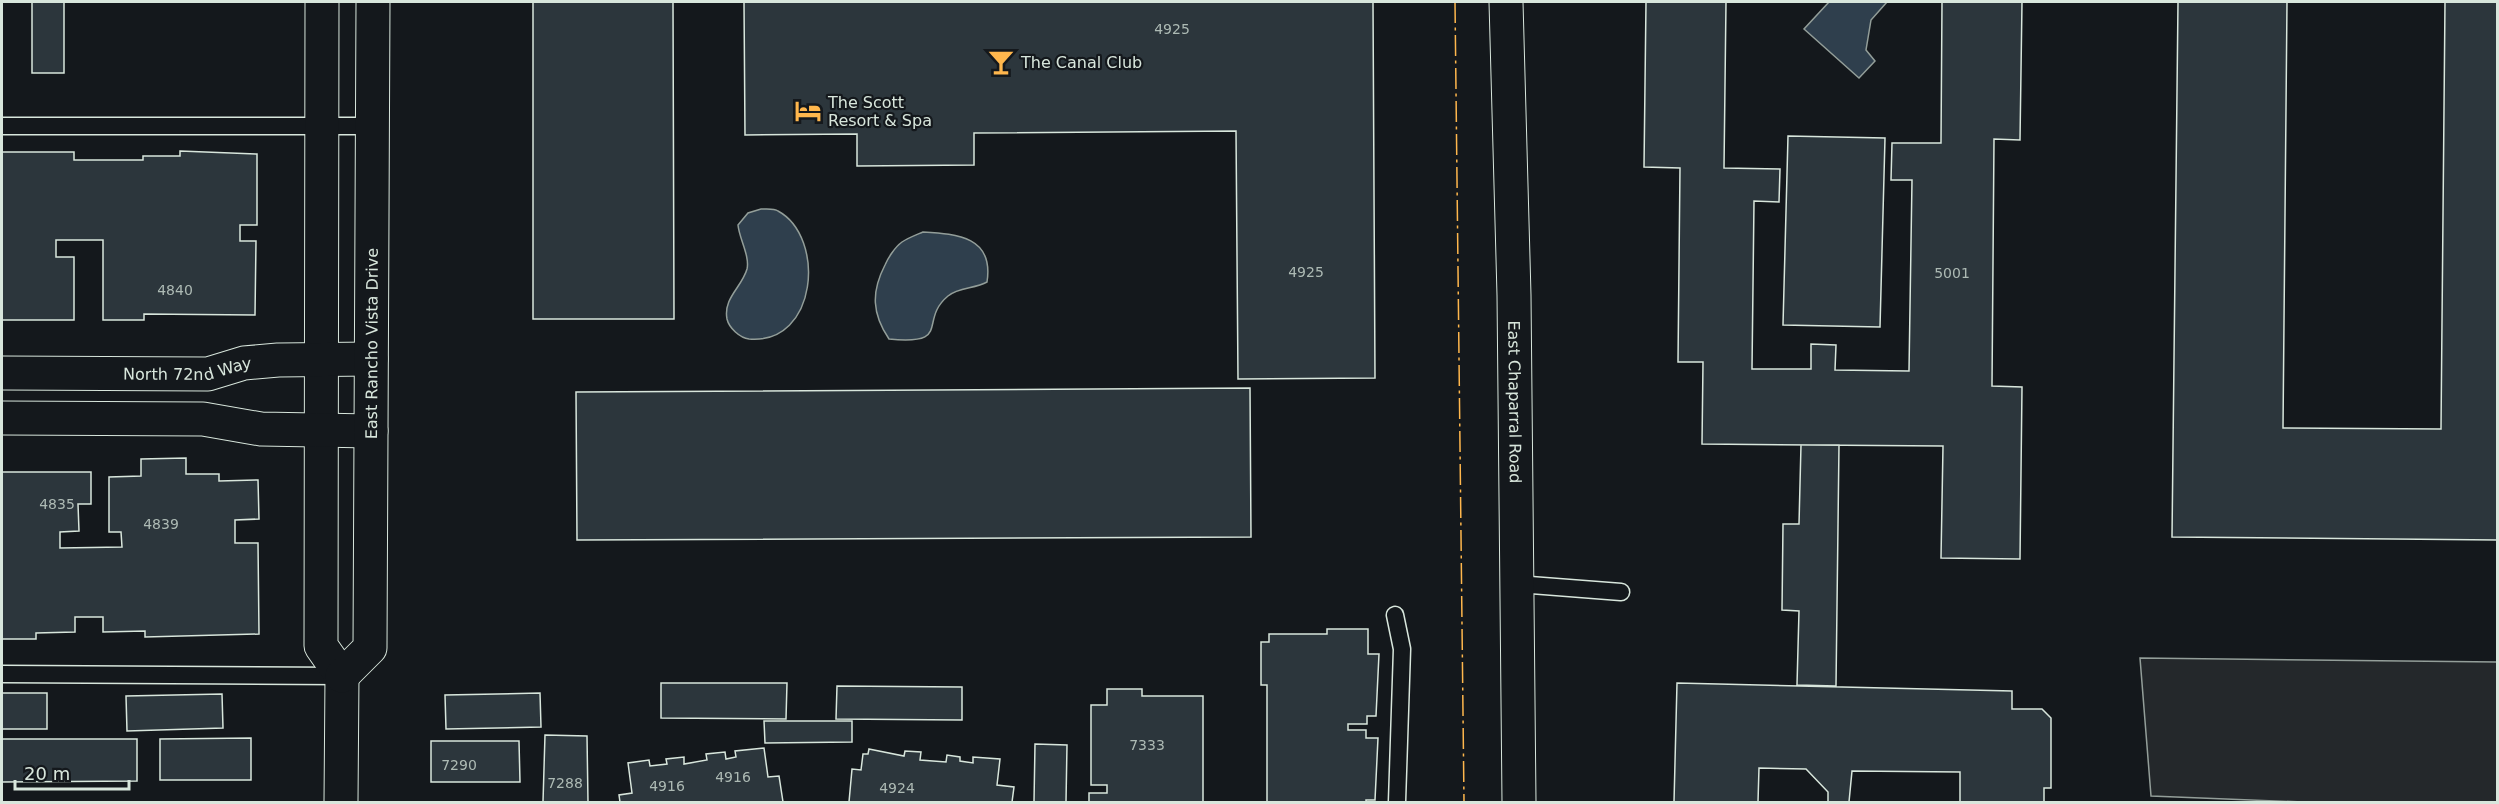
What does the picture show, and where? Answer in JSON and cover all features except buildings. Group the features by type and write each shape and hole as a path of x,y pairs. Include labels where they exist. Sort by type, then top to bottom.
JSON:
{"street":[{"path":"322,2 321,646 342,676 341,802"},
{"name":"East Rancho Vista Drive","path":"342,676 370,648 373,2"},
{"name":"East Chaparral Road","path":"1506,2 1514,295 1519,802"},
{"name":"North 72nd Way","path":"2,373 208,374 244,363 321,358 371,359"},
{"path":"2,418 203,419 261,429 371,431"}],"lane":[{"path":"2,126 372,126"},
{"path":"1518,584 1621,592"},
{"path":"1395,615 1402,649 1397,802"},
{"path":"2,674 342,676"}],"shaded area":[{"path":"2140,658 2497,662 2497,802 2303,802 2151,796"}],"water":[{"path":"1829,2 1887,2 1871,20 1866,50 1875,61 1859,78 1804,29"},
{"path":"761,209 776,210 793,224 803,243 808,265 807,287 801,308 789,325 772,336 749,339 742,337 732,329 727,319 727,312 730,299 745,275 748,264 738,225 748,213"},
{"path":"923,232 949,234 971,241 979,247 985,255 988,267 987,282 948,296 939,305 928,335 909,340 889,339 879,321 875,303 877,284 886,262 897,247"}],"power":[{"path":"1455,2 1464,802"}],"place":[{"name":"The Canal Club","path":"1001,62"},
{"name":"The Scott Resort & Spa","path":"808,111"}]}
